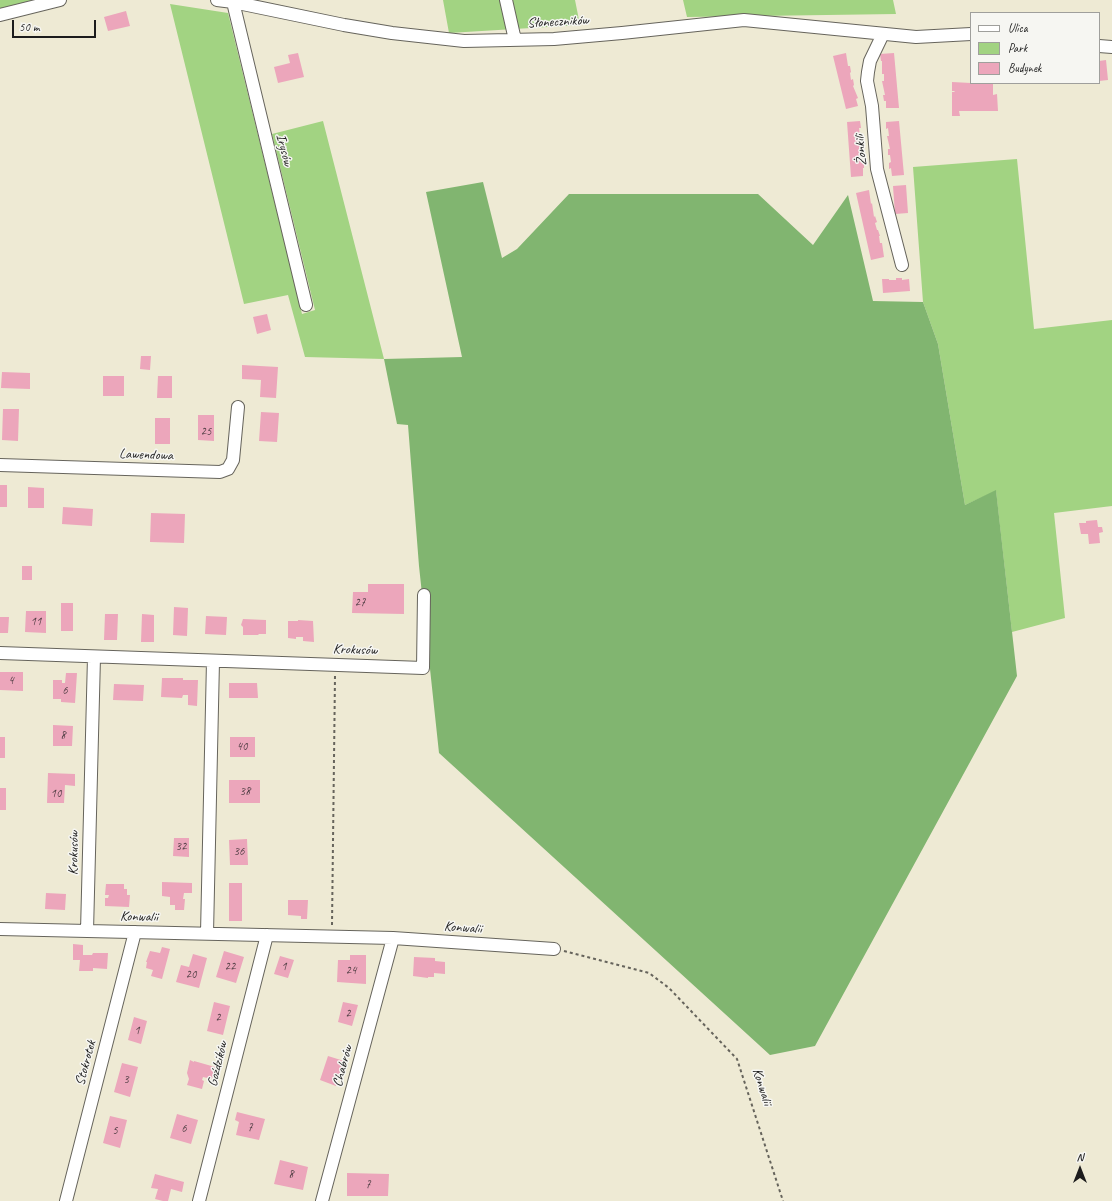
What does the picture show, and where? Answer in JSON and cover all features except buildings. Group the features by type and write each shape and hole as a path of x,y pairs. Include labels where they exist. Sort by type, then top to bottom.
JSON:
{"street":[{"path":"0,15 60,0"},
{"name":"Słoneczników","path":"217,0 392,33 464,41 554,39 744,20 916,37 970,34"},
{"path":"506,0 515,40"},
{"name":"Irysów","path":"233,2 306,305"},
{"name":"Żonkili","path":"883,34 870,61 867,81 872,106 877,169 902,265"},
{"path":"1100,46 1112,47"},
{"name":"Lawendowa","path":"0,465 220,472 228,469 234,460 238,407"},
{"name":"Krokusów","path":"0,653 423,668 424,595"},
{"name":"Krokusów","path":"88,930 94,657"},
{"path":"207,933 213,661"},
{"name":"Konwalii","path":"0,929 393,938 554,949"},
{"name":"Stokrotek","path":"66,1201 135,932"},
{"name":"Goździków","path":"199,1201 267,935"},
{"name":"Chabrów","path":"322,1201 393,938"}],"path":[{"path":"332,936 335,665"},
{"name":"Konwalii","path":"554,949 649,973 669,988 738,1059 783,1201"}],"green space":[{"path":"0,0 34,0 0,9"},
{"path":"443,0 575,0 580,25 449,33"},
{"path":"683,0 893,0 896,14 687,17"},
{"path":"170,4 228,13 302,314 315,310 272,134 323,121 384,359 305,357 288,295 244,304"},
{"path":"1017,159 1034,329 1112,320 1112,506 1054,513 1065,618 1012,632 996,491 965,505 938,344 923,302 913,167"},
{"path":"483,182 502,258 517,249 569,194 758,194 813,245 848,195 873,301 923,302 938,344 965,505 996,490 1017,676 815,1046 770,1055 439,753 419,566 408,425 397,424 384,359 462,357 426,192"}]}
